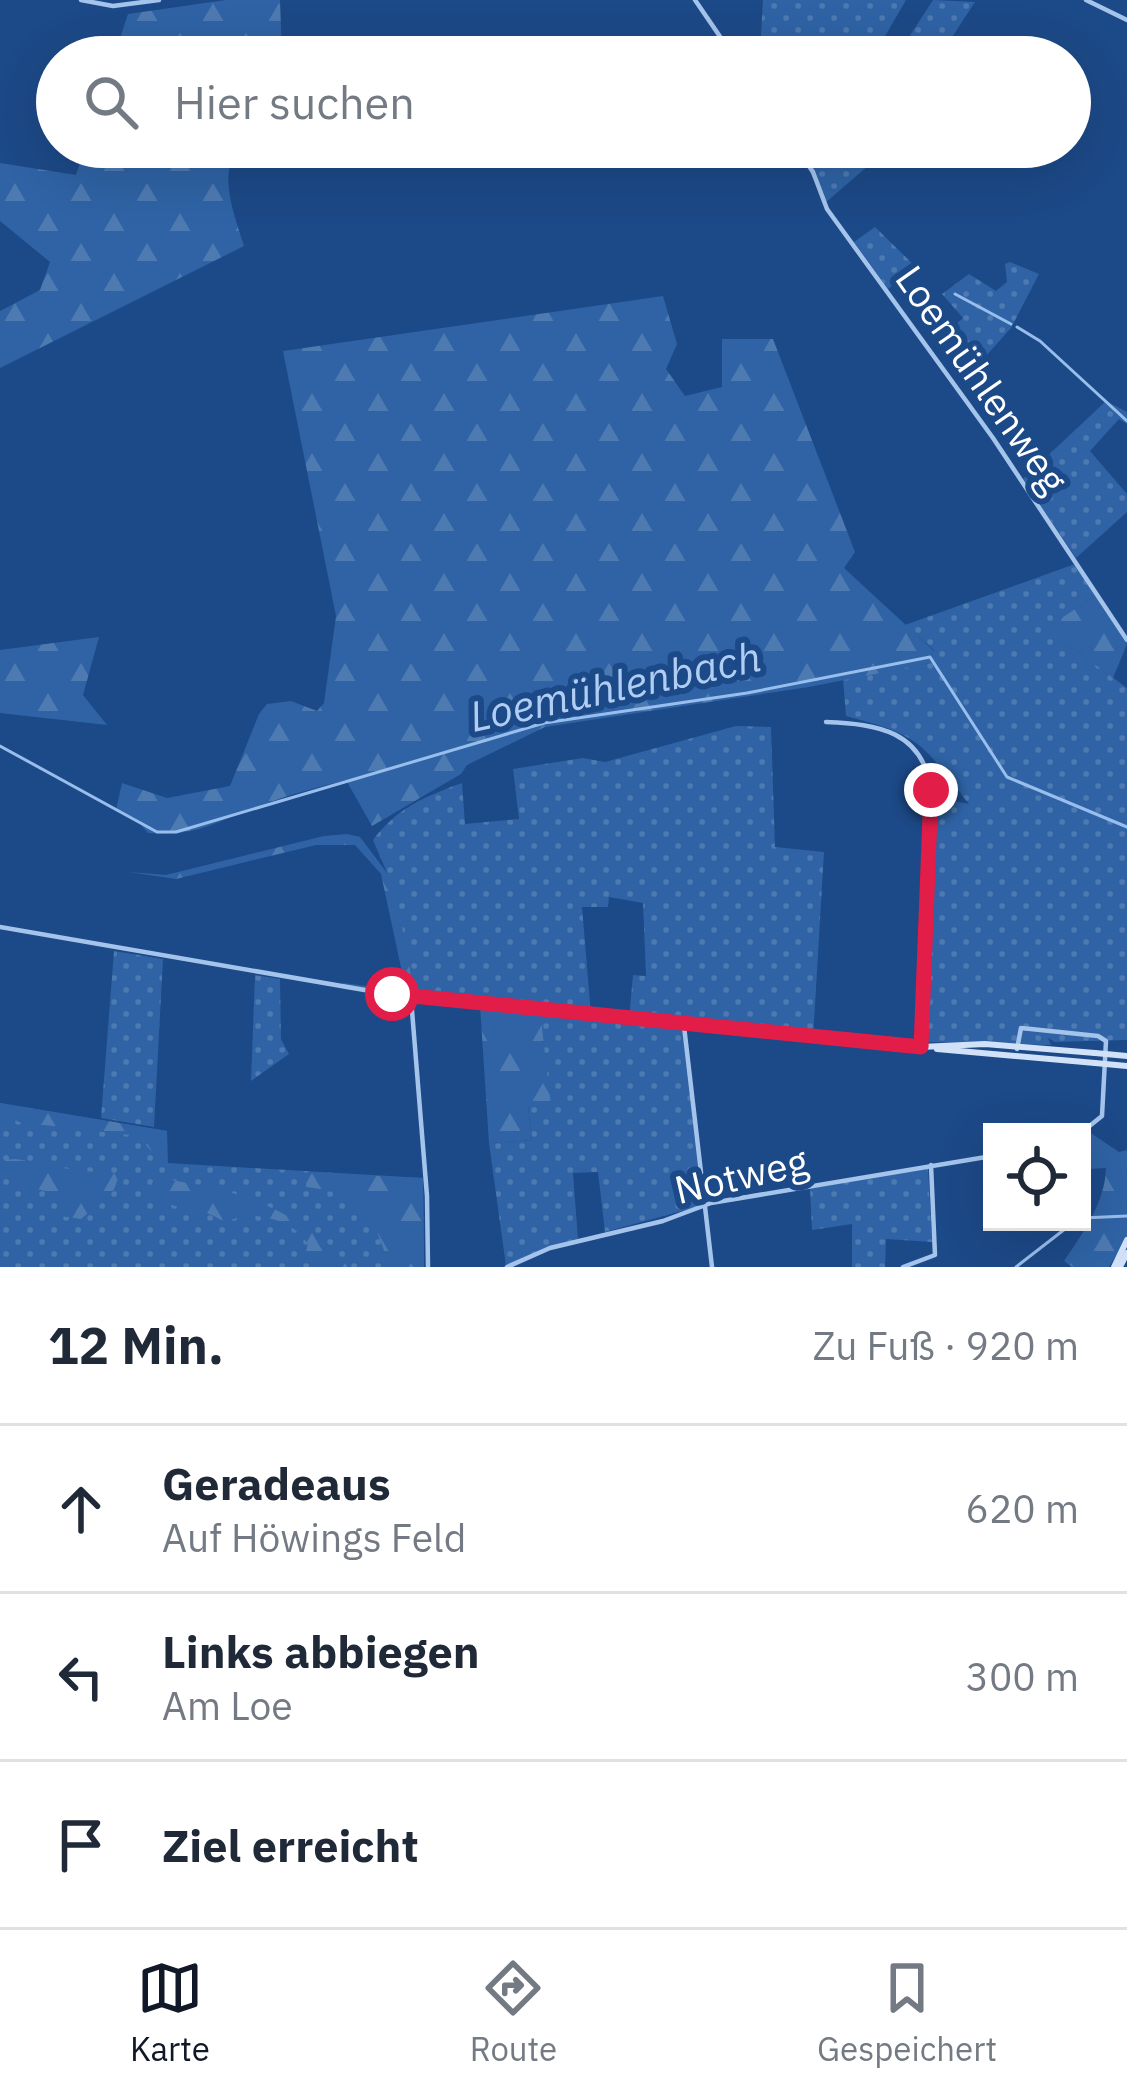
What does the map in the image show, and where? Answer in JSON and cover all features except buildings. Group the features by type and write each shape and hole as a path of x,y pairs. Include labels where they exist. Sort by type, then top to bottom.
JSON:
{"main road":[{"path":"921,1047 1127,1056"},
{"path":"1095,1058 1127,1066"},
{"path":"1117,1267 1127,1240"},
{"path":"1117,1267 1127,1253"}],"street":[{"path":"81,0 112,7 158,0"},
{"path":"695,0 720,36"},
{"path":"1086,0 1127,20"},
{"name":"Loemühlenweg","path":"810,168 827,209 993,437 1127,640"},
{"path":"0,927 411,998 921,1047 931,790 928,765 911,744 879,730 826,722"},
{"path":"411,998 428,1267"},
{"path":"684,1026 712,1267"},
{"path":"1017,1051 1017,1033 1026,1028 1097,1036 1106,1042 1102,1116 1091,1125"},
{"name":"Notweg","path":"508,1267 550,1248 705,1205 983,1157"},
{"path":"903,1267 935,1256 931,1165"}],"green space":[{"path":"226,0 280,0 281,36 121,36 128,14"},
{"path":"763,0 906,0 885,36 761,36"},
{"path":"933,0 975,2 953,36 910,36"},
{"path":"0,163 76,175 78,168 229,168 232,208 244,246 0,368 0,311 40,290 50,262 0,221"},
{"path":"808,168 866,168 825,203"},
{"path":"875,227 916,267 888,289 854,242"},
{"path":"1005,264 1039,274 1011,328 975,368 949,330 963,318 942,294 969,274 996,291 1007,282"},
{"path":"663,296 677,344 666,369 685,396 722,387 722,339 773,339 855,552 844,568 934,651 930,663 809,687 545,727 467,765 461,774 372,826 346,780 183,832 148,833 135,818 116,810 122,783 167,798 230,786 267,704 291,701 317,711 324,703 336,616 283,351"},
{"path":"1106,401 1127,412 1127,424 1119,419 1090,451 1127,494 1127,512 1076,558 1023,479"},
{"path":"1075,564 1095,596 1041,632 1080,653 1127,688 1127,1040 1055,1042 1048,1038 1051,1045 927,1042 935,797 969,804 918,745 891,730 846,716 843,679 930,663 934,650 905,625"},
{"path":"1095,596 1127,644 1113,678 1040,632"},
{"path":"99,637 83,695 107,725 0,713 0,650"},
{"path":"736,726 771,727 775,847 824,852 813,1039 684,1026 704,1205 605,1232 598,1172 573,1173 578,1239 506,1266 489,1143 532,1140 528,1105 540,1011 411,998 388,875 373,840 413,804 462,783 465,824 519,819 513,769 583,758 605,762","holes":["609,897 643,903 646,976 633,975 629,1019 591,1015 582,907 608,907"]},
{"path":"347,834 360,837 394,882 411,976 419,992 526,1003 540,1011 551,1105 528,1106 532,1140 489,1143 480,1006 343,989 343,983 406,991 381,874 355,845 316,845 176,879 128,872 166,875"},
{"path":"114,951 163,959 154,1127 101,1118"},
{"path":"255,975 280,979 281,1039 289,1054 251,1081"},
{"path":"0,1103 167,1131 168,1163 423,1178 424,1267 0,1267"},
{"path":"0,1103 167,1131 165,1151 151,1151 139,1136 19,1122 0,1113"},
{"path":"1091,1133 1119,1152 1127,1150 1127,1238 1109,1267 1072,1267 1064,1261 1083,1231 1091,1231 1106,1168 1091,1169"},
{"path":"0,1160 118,1173 117,1182 106,1200 81,1219 60,1216 66,1206 61,1196 0,1173"},
{"path":"928,1168 932,1242 886,1239 885,1267 852,1267 852,1224 812,1230 810,1188"},
{"path":"307,1173 423,1178 424,1267 389,1267 378,1235 362,1210 340,1195 306,1187"},
{"path":"161,1177 211,1187 272,1208 324,1240 348,1267 309,1267 315,1263 305,1255 308,1244 278,1221 240,1214 221,1220 168,1204 153,1194 152,1183"}],"waterway":[{"path":"955,294 1011,324"},
{"path":"1017,327 1040,341 1127,421"},
{"name":"Loemühlenbach","path":"0,746 157,832 176,832 544,723 747,693 930,657 1007,777 1127,827"},
{"path":"1091,1218 1127,1216"},
{"path":"1016,1267 1062,1231"}],"route":[{"path":"392,994 921,1047 931,790"}]}
